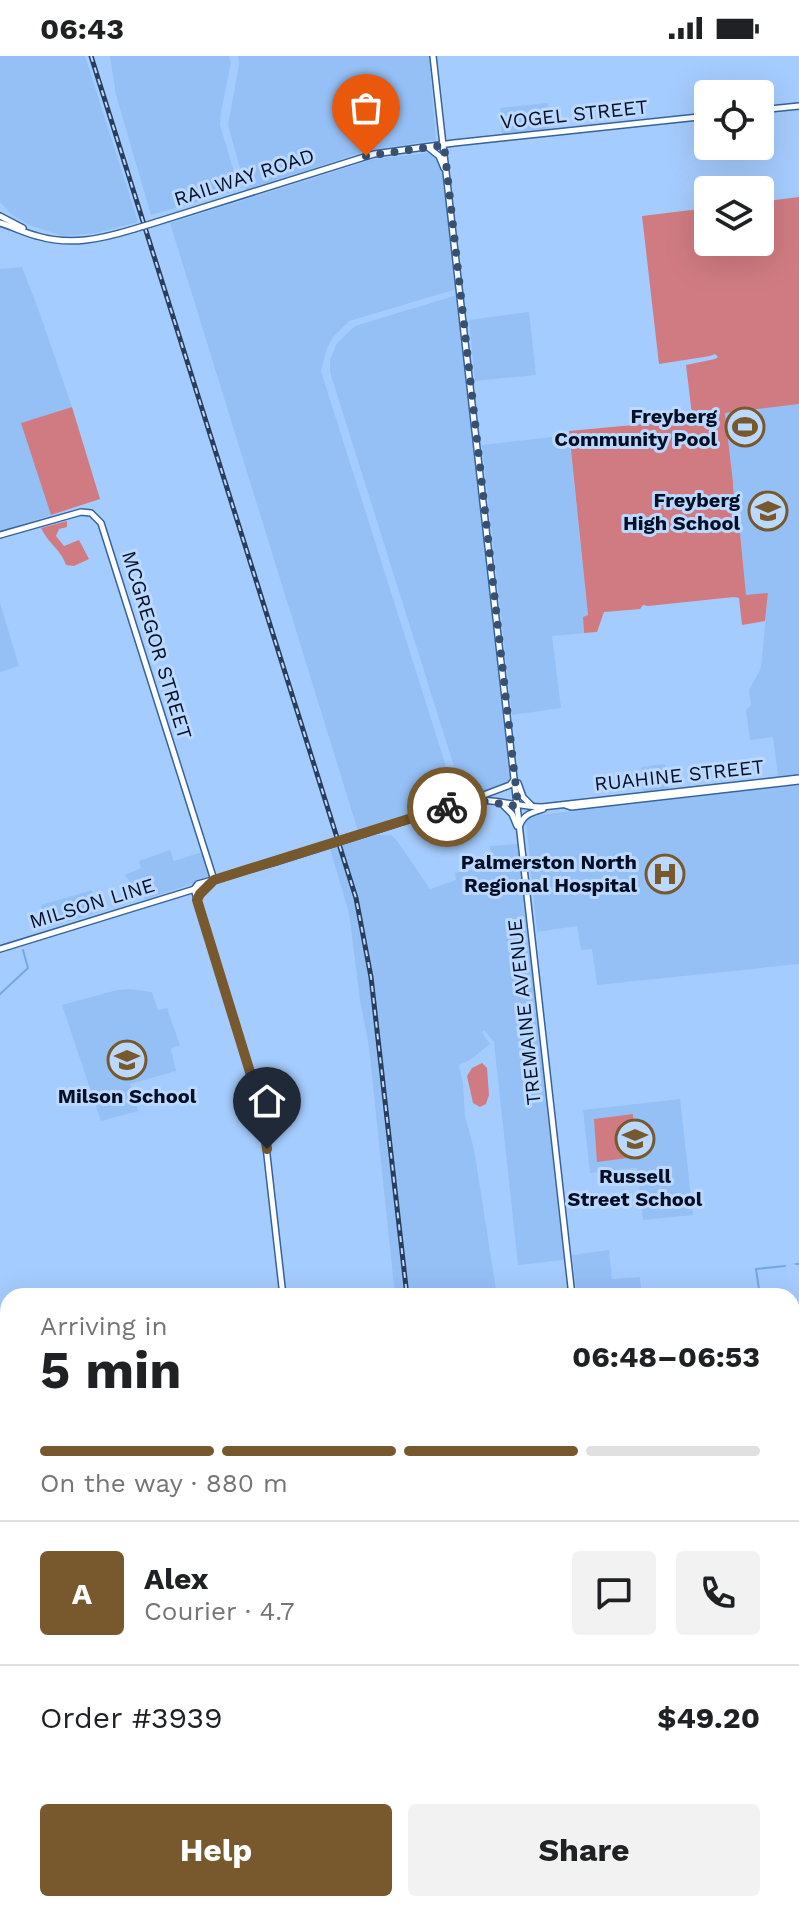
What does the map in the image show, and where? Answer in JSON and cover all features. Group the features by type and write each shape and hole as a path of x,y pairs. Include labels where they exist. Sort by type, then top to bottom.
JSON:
{"main road":[{"name":"TREMAINE AVENUE","path":"433,56 571,1288"},
{"path":"774,109 799,106"},
{"name":"VOGEL STREET","path":"444,145 694,118"},
{"name":"RAILWAY ROAD","path":"0,225 54,240 96,239 366,156 444,145"},
{"path":"428,147 439,156 447,173"},
{"name":"RAILWAY ROAD","path":"0,216 54,240"},
{"name":"MCGREGOR STREET","path":"0,535 81,512 91,513 101,523 214,880"},
{"path":"468,800 510,785 514,774"},
{"path":"514,774 523,797 534,807"},
{"name":"RUAHINE STREET","path":"518,806 571,807 799,779"},
{"name":"MILSON LINE","path":"194,889 198,884 468,800 518,806"},
{"path":"497,802 512,814 522,843"},
{"path":"520,830 525,816 552,806"},
{"name":"MILSON LINE","path":"0,949 208,885 214,880"},
{"path":"197,900 208,885"},
{"path":"194,889 262,1111 282,1288"}],"shaded area":[{"path":"0,56 85,56 138,222 97,233 63,236 29,225 11,214 0,202"},
{"path":"110,56 229,56 231,62 220,125 237,182 234,191 151,215 116,95"},
{"path":"238,56 429,56 436,140 369,150 246,190 228,125"},
{"path":"548,103 550,131 502,133 500,108"},
{"path":"428,153 439,160 442,174 457,289 349,321 327,348 321,371 457,801 358,831 170,223 374,159"},
{"path":"799,197 799,404 725,413 746,595 768,593 765,621 742,625 739,598 734,597 643,605 640,609 604,612 597,632 584,633 583,617 588,615 569,431 687,418 692,415 686,365 718,357 715,354 659,364 642,216 694,210 694,256 774,256 774,200"},
{"path":"22,267 72,407 22,423 51,515 0,531 0,269"},
{"path":"457,295 510,781 464,798 330,372 330,360 337,343 355,326"},
{"path":"529,312 536,375 475,381 469,320"},
{"name":"Freyberg High School","path":"799,404 799,774 778,776 773,737 750,740 746,710 751,705 749,690 761,668 768,594 746,596 725,412"},
{"path":"72,407 100,499 51,515 21,423"},
{"path":"569,435 588,616 583,618 584,633 552,636 561,708 512,715 482,445"},
{"path":"67,521 67,527 59,529 56,536 64,546 79,540 89,559 74,566 66,565 41,528"},
{"path":"0,603 19,666 0,672"},
{"path":"665,764 669,790 644,793 641,767"},
{"name":"Palmerston North Regional Hospital","path":"799,785 799,964 597,985 592,949 581,950 577,926 537,932 526,821 530,816"},
{"path":"377,835 391,835 430,889 456,880 455,873 492,865 490,846 518,844 564,1260 518,1265 494,1042 484,1030 482,1032 490,1044 459,1065 496,1288 394,1288 369,1047 349,913 330,849"},
{"path":"170,850 174,861 202,852 210,876 145,899 141,897 125,875 141,868 139,861"},
{"path":"92,890 98,912 47,928 41,905"},
{"name":"Milson School","path":"131,989 152,992 158,1010 167,1008 180,1045 171,1049 176,1071 130,1084 138,1111 101,1121 62,1005"},
{"path":"482,1063 487,1068 489,1095 486,1104 480,1107 473,1103 467,1076 472,1068"},
{"name":"Russell Street School","path":"680,1099 693,1215 643,1220 637,1168 590,1173 583,1110"},
{"path":"633,1114 635,1157 597,1162 594,1119"},
{"path":"609,1250 612,1279 640,1277 641,1288 576,1288 572,1255"}],"waterway":[{"path":"0,994 28,968 23,950"},
{"path":"759,1288 756,1269 785,1266"}],"railway":[{"path":"91,56 356,898 371,977 406,1288"}],"way so far":[{"path":"366,156 444,145 518,806 468,800 447,807"}],"place":[{"name":"Freyberg Community Pool","path":"745,427"},
{"name":"Freyberg High School","path":"768,511"},
{"name":"Palmerston North Regional Hospital","path":"665,874"},
{"name":"Milson School","path":"127,1060"},
{"name":"Russell Street School","path":"635,1139"}],"route":[{"path":"267,1149 262,1111 197,900 200,894 214,880 447,807"}]}
